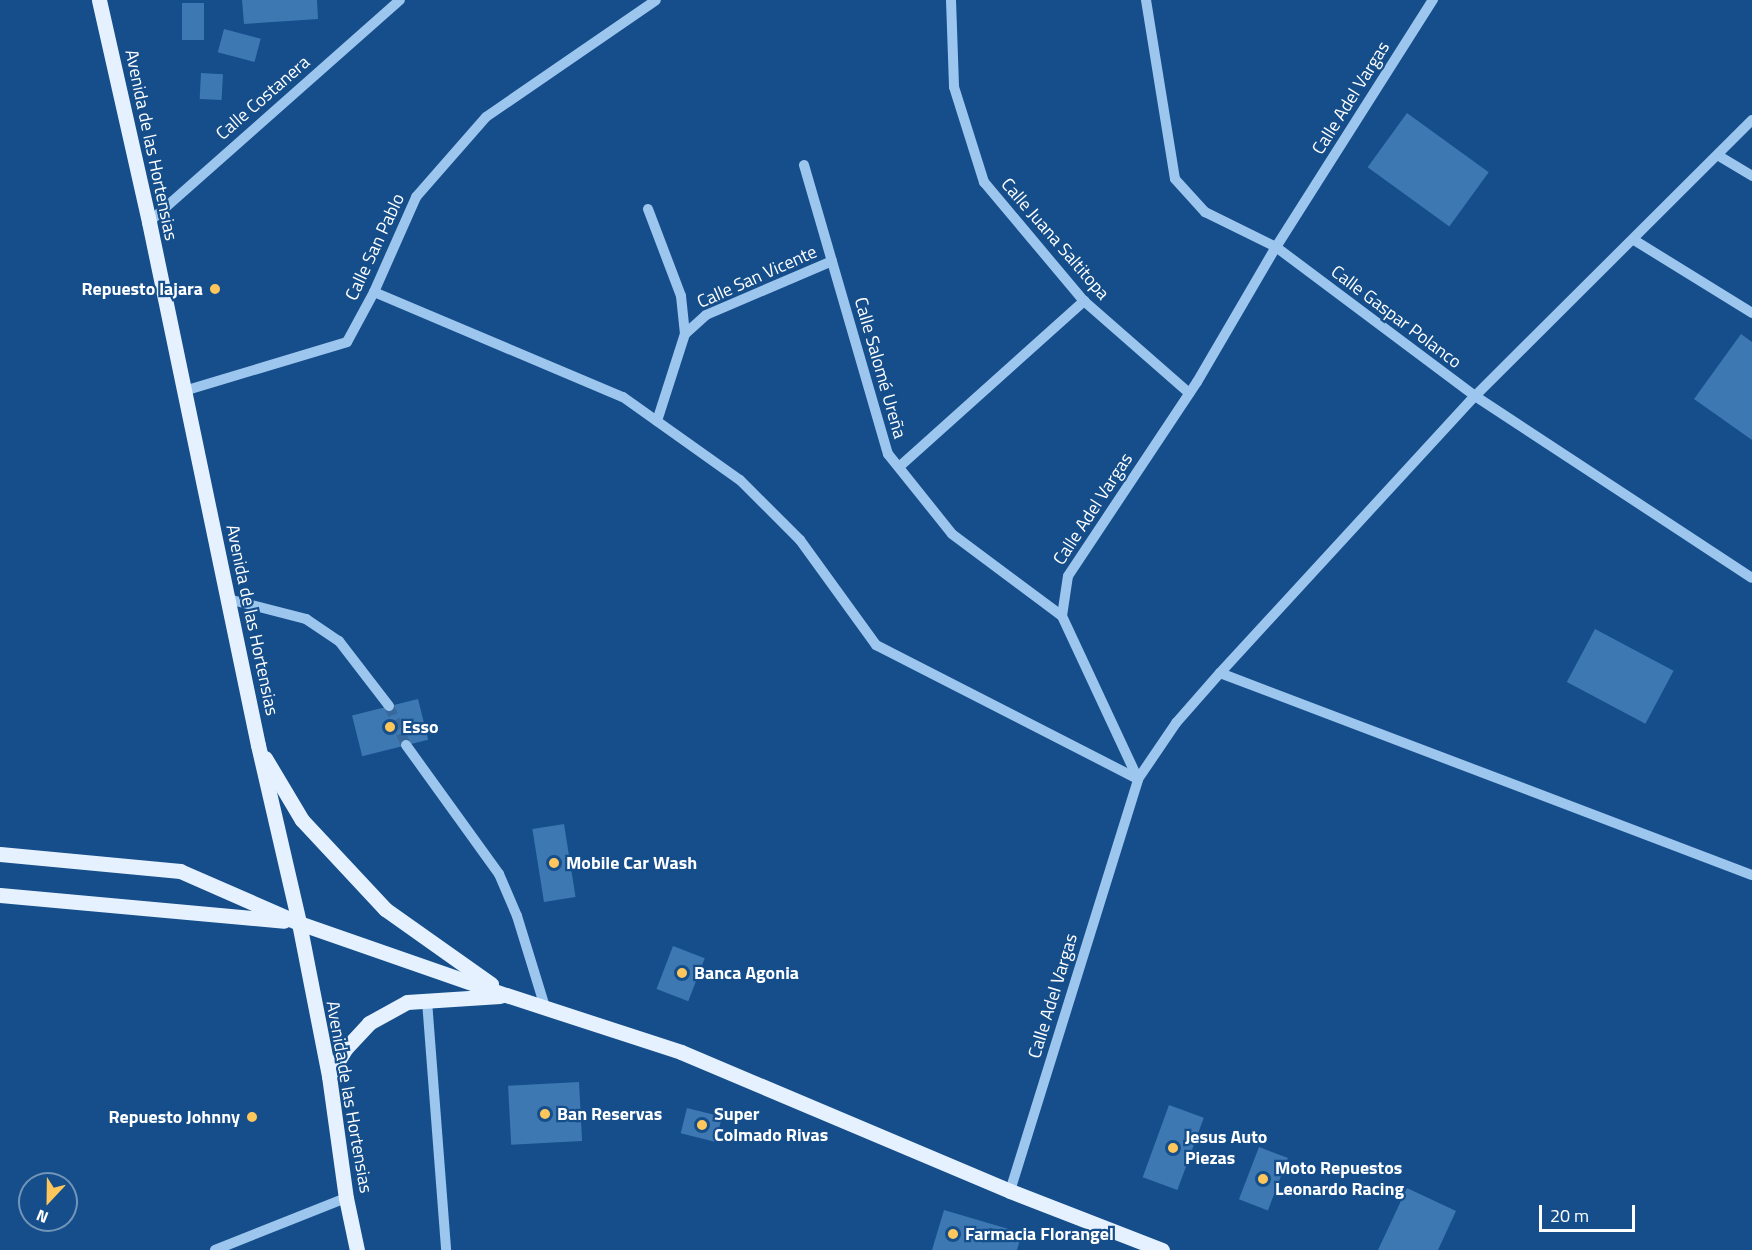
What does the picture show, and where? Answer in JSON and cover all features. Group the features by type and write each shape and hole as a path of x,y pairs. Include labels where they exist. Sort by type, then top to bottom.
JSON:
{"main road":[{"name":"Avenida de las Hortensias","path":"99,0 149,222 258,745 299,922 329,1076 346,1198 357,1250"},
{"path":"258,745 303,820 385,909 506,995"},
{"path":"0,854 180,871 299,922 506,995 681,1052 1010,1191 1162,1250"},
{"path":"0,896 299,922"},
{"path":"329,1076 346,1048 369,1023 407,1002 506,995"}],"street":[{"name":"Calle Costanera","path":"149,222 400,0"},
{"name":"Calle San Pablo","path":"184,391 347,342 374,292 416,197 486,117 656,0"},
{"name":"Calle Juana Saltitopa","path":"951,0 954,87 984,182 1084,301 1189,393"},
{"name":"Calle Gaspar Polanco","path":"1146,0 1175,179 1204,212 1276,247 1475,396 1752,578"},
{"name":"Calle Adel Vargas","path":"1062,616 1068,576 1189,393 1276,247 1433,0"},
{"name":"Calle Adel Vargas","path":"1010,1191 1138,779 1176,723 1475,396 1719,156 1752,120"},
{"path":"1719,156 1752,176"},
{"name":"Calle Salomé Ureña","path":"804,165 888,454 952,534 1062,616"},
{"path":"648,209 681,296 685,334 657,421"},
{"path":"1634,240 1752,313"},
{"name":"Calle San Vicente","path":"685,334 706,315 832,261"},
{"path":"374,292 623,397 740,480 800,540 876,645 1138,779"},
{"path":"898,467 1084,301"},
{"path":"228,598 306,619 339,641 389,706"},
{"path":"1062,616 1138,779"},
{"path":"1221,673 1752,875"},
{"path":"406,745 499,874 517,916 545,1007"},
{"path":"427,1001 446,1250"},
{"path":"215,1250 346,1198"}],"building":[{"path":"242,0 317,0 318,19 244,24"},
{"path":"182,3 204,3 204,40 182,40"},
{"path":"224,29 261,39 254,62 218,52"},
{"path":"201,73 223,74 222,100 200,99"},
{"path":"1407,113 1489,172 1449,227 1368,167"},
{"path":"1741,334 1752,342 1752,440 1694,399"},
{"path":"1595,629 1674,671 1645,724 1567,682"},
{"name":"Esso","path":"418,699 428,740 362,756 352,715"},
{"name":"Mobile Car Wash","path":"564,824 576,897 544,902 532,829"},
{"name":"Banca Agonia","path":"673,946 705,958 688,1001 657,989"},
{"name":"Ban Reservas","path":"579,1082 582,1141 511,1145 508,1086"},
{"name":"Jesus Auto Piezas","path":"1169,1105 1204,1118 1177,1190 1143,1177"},
{"name":"Super Colmado Rivas","path":"687,1108 722,1117 716,1142 681,1133"},
{"name":"Moto Repuestos Leonardo Racing","path":"1259,1147 1288,1158 1268,1210 1239,1199"},
{"path":"1407,1188 1456,1211 1438,1250 1378,1250"},
{"path":"944,1210 1022,1233 1017,1250 932,1250"}],"tunnel":[{"path":"389,706 406,745"}],"place":[{"name":"Repuesto lajara","path":"215,289"},
{"name":"Esso","path":"390,727"},
{"name":"Mobile Car Wash","path":"554,863"},
{"name":"Banca Agonia","path":"682,973"},
{"name":"Ban Reservas","path":"545,1114"},
{"name":"Repuesto Johnny","path":"252,1117"},
{"name":"Super Colmado Rivas","path":"702,1125"},
{"name":"Jesus Auto Piezas","path":"1173,1148"},
{"name":"Moto Repuestos Leonardo Racing","path":"1263,1179"},
{"name":"Farmacia Florangel","path":"953,1234"}]}
